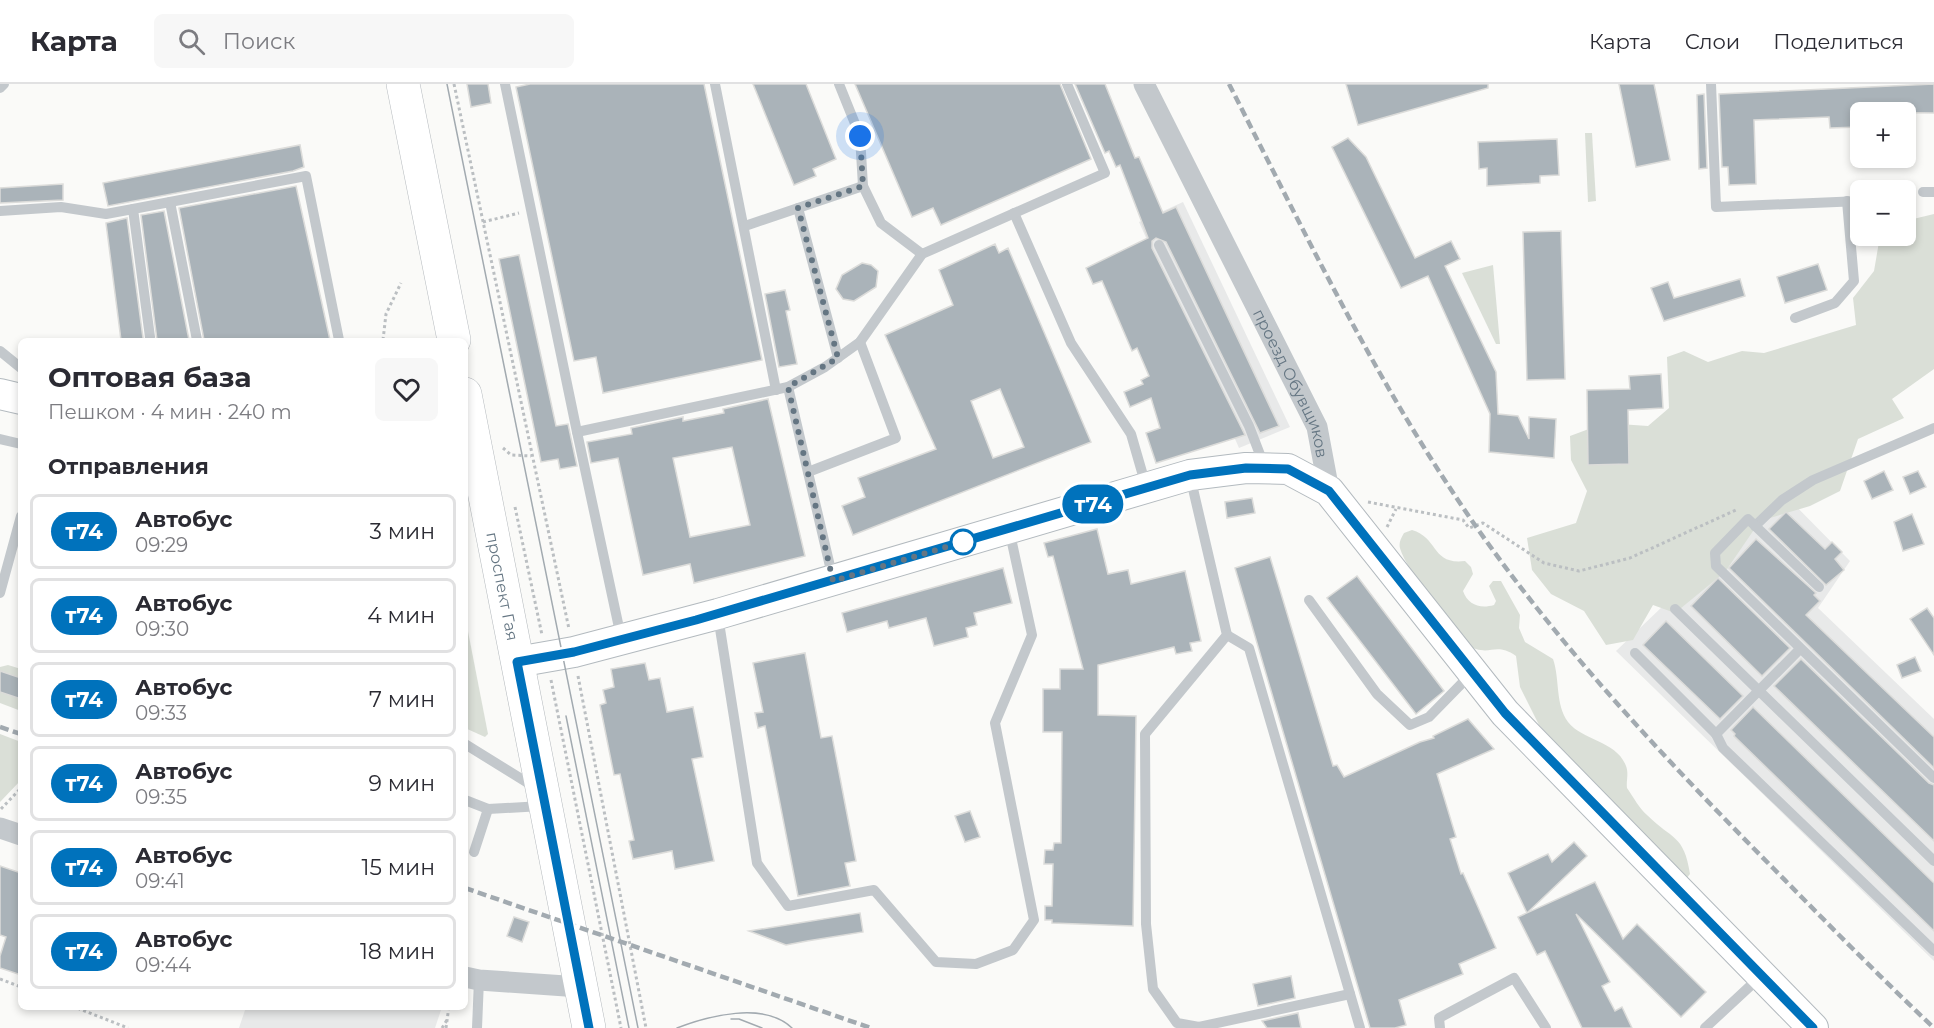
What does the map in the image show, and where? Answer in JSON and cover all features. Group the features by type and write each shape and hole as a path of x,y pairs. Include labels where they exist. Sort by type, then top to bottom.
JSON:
{"main road":[{"path":"403,84 454,338"},
{"name":"проспект Гая","path":"468,425 474,488 546,657 544,799 589,1028"}],"street":[{"name":"проезд Обувщиков","path":"1144,84 1317,427 1329,491 1505,713 1558,770 1813,1028"},
{"path":"0,394 18,398"},
{"path":"546,657 621,640 717,614 1190,475 1246,468 1288,469 1329,491"},
{"path":"0,828 18,834"},
{"path":"472,979 580,987"}],"lane":[{"path":"0,88 4,84"},
{"path":"505,84 621,640"},
{"path":"716,84 776,390"},
{"path":"839,84 860,136 863,186 881,223 922,254"},
{"path":"577,432 788,387 838,358 860,342 922,254 1105,173 1067,84"},
{"path":"1712,84 1716,207 1847,201 1854,281 1835,303 1796,318"},
{"path":"0,211 61,207 106,214 306,176 339,338"},
{"path":"745,226 863,186"},
{"path":"170,202 197,338"},
{"path":"798,208 838,358"},
{"path":"133,209 150,337"},
{"path":"1014,213 1071,343 1131,434 1147,488"},
{"path":"1159,245 1249,426 1265,468"},
{"path":"808,472 896,438 860,342"},
{"path":"0,351 18,366"},
{"path":"788,387 833,581"},
{"path":"1755,526 1782,500 1813,480 1934,428"},
{"path":"0,439 18,443"},
{"path":"1190,475 1227,635 1249,648 1359,1028"},
{"path":"1819,587 1748,519 1715,553 1716,566 1934,778"},
{"path":"0,593 18,527"},
{"path":"717,614 757,863 788,906 874,890 936,962 976,964 1013,950 1034,921 994,723 1032,635 1009,529"},
{"path":"1309,600 1377,694 1410,725 1429,717 1472,673"},
{"path":"1675,609 1934,861"},
{"path":"1227,635 1145,734 1146,924 1153,989 1177,1023 1199,1027 1350,994"},
{"path":"1716,734 1800,649"},
{"path":"1635,653 1716,734 1724,748 1934,951"},
{"path":"468,746 544,799"},
{"path":"468,801 488,809 544,799"},
{"path":"474,852 488,809"},
{"path":"1705,1028 1761,976"},
{"path":"1440,1028 1439,1018 1514,978 1546,1028"},
{"path":"472,979 477,1028"}],"path":[{"path":"454,84 532,456 546,657 646,1028"},
{"path":"483,222 511,216"},
{"path":"383,338 386,314 401,283"},
{"path":"501,437 505,460"},
{"path":"503,448 511,456 532,456"},
{"path":"1329,491 1396,509 1463,520 1469,528 1483,523 1544,563 1579,571 1630,558 1736,510"},
{"path":"515,506 621,1028"},
{"path":"1383,537 1396,509"},
{"path":"0,810 18,791"},
{"path":"0,979 18,986"},
{"path":"82,1010 128,1028"},
{"path":"444,1028 448,1010"}],"shaded area":[{"path":"1585,133 1592,133 1596,201 1588,202"},
{"path":"1183,202 1290,427 1239,448 1139,222"},
{"path":"1934,214 1934,369 1892,399 1904,418 1858,439 1840,491 1810,506 1760,521 1725,572 1675,613 1653,605 1633,640 1606,645 1584,611 1551,594 1532,570 1527,538 1576,523 1587,491 1571,460 1570,436 1605,423 1648,426 1669,408 1667,357 1684,351 1708,362 1742,351 1764,353 1856,325 1853,298 1874,271 1878,246 1916,246 1916,218"},
{"path":"1493,265 1500,344 1496,344 1462,273"},
{"path":"1782,492 1850,561 1818,608 1934,719 1934,961 1616,651"},
{"path":"1412,530 1427,539 1446,559 1465,561 1471,567 1473,574 1463,591 1471,603 1479,606 1494,605 1496,601 1489,586 1493,581 1501,581 1520,615 1519,628 1525,642 1553,659 1559,699 1568,722 1582,733 1608,746 1622,758 1627,769 1627,788 1641,809 1676,839 1684,851 1690,874 1686,879 1648,848 1539,725 1520,687 1516,656 1499,649 1476,649 1458,634 1434,605 1401,551 1400,544 1404,533"},
{"path":"468,631 488,734 485,737 468,729"},
{"path":"8,665 18,668 18,710 0,703 0,667"},
{"path":"0,734 18,741 18,783 0,802"},
{"path":"245,1010 441,1010 435,1028 239,1028"}],"building":[{"path":"467,84 488,84 491,103 471,107"},
{"path":"530,84 704,84 762,360 603,393 596,357 574,361 516,87"},
{"path":"753,84 806,84 836,159 813,169 816,176 794,185"},
{"path":"855,84 1060,84 1091,159 941,225 933,208 912,217"},
{"path":"1075,84 1105,84 1135,158 1139,157 1163,213 1176,207 1279,426 1260,433 1166,242 1156,238 1152,241 1152,248 1245,435 1156,463 1146,433 1160,428 1151,398 1130,407 1124,392 1143,384 1141,380 1149,376 1137,348 1132,351 1102,281 1093,284 1086,268 1148,238 1120,165 1116,167 1109,151 1105,153"},
{"path":"1346,84 1488,84 1488,88 1358,125"},
{"path":"1619,84 1654,84 1670,160 1636,167"},
{"path":"1934,84 1934,113 1916,113 1916,102 1850,102 1850,127 1830,128 1829,117 1754,120 1756,184 1729,185 1728,167 1722,167 1719,94"},
{"path":"1704,94 1707,168 1699,169 1697,95"},
{"path":"1348,138 1366,157 1415,258 1451,241 1460,259 1445,266 1496,372 1498,414 1518,416 1529,439 1529,417 1556,419 1554,458 1489,452 1490,414 1428,276 1401,288 1332,147"},
{"path":"1557,139 1559,175 1540,176 1540,183 1487,186 1487,168 1479,169 1478,142"},
{"path":"300,145 304,167 293,171 108,206 103,183"},
{"path":"63,184 63,200 0,203 0,188"},
{"path":"296,186 330,338 204,338 179,208"},
{"path":"164,211 189,338 157,338 141,215"},
{"path":"127,218 143,338 121,338 106,223"},
{"path":"1561,231 1565,379 1527,380 1523,232"},
{"path":"995,244 999,253 1008,248 1091,442 853,535 842,506 865,497 858,478 936,449 885,335 953,305 939,270","holes":["1000,389 1024,447 993,458 971,401"]},
{"path":"519,255 556,426 568,424 577,466 560,469 558,459 541,462 499,259"},
{"path":"862,263 871,265 878,271 876,287 854,301 843,299 836,289 842,275"},
{"path":"1818,264 1827,290 1785,303 1777,277"},
{"path":"1740,279 1745,296 1664,321 1651,288 1668,282 1674,298"},
{"path":"785,290 790,310 786,311 797,364 779,367 765,294"},
{"path":"1661,374 1663,408 1628,410 1629,464 1588,465 1587,390 1630,389 1629,376"},
{"path":"768,399 805,556 694,583 690,564 643,575 618,458 591,463 587,442 632,434 631,428 683,417 683,421 724,413 723,409","holes":["732,447 750,525 690,537 673,458"]},
{"path":"1884,471 1893,490 1872,499 1864,481"},
{"path":"1918,471 1926,487 1910,494 1903,477"},
{"path":"1252,498 1255,513 1227,518 1225,502"},
{"path":"1786,512 1825,549 1832,542 1842,552 1835,559 1844,570 1826,585 1769,529"},
{"path":"1912,514 1924,544 1903,551 1894,522"},
{"path":"1097,529 1108,574 1128,570 1131,584 1185,571 1201,641 1190,643 1192,651 1176,654 1174,647 1098,665 1098,715 1136,716 1133,926 1052,923 1052,920 1045,920 1045,906 1052,906 1053,864 1044,864 1045,850 1053,850 1054,843 1061,843 1062,732 1043,732 1043,689 1060,689 1060,669 1083,669 1053,556 1048,557 1044,543"},
{"path":"1756,539 1816,593 1814,595 1820,601 1806,615 1934,737 1934,768 1729,568"},
{"path":"1270,557 1333,766 1337,765 1344,777 1420,742 1434,738 1433,736 1468,719 1494,749 1437,774 1456,837 1450,839 1461,874 1463,873 1496,948 1459,964 1463,974 1399,1000 1406,1025 1395,1028 1370,1028 1235,568"},
{"path":"1003,568 1012,603 974,613 977,625 966,628 968,637 934,646 926,618 889,628 887,621 847,632 842,613"},
{"path":"1357,576 1444,691 1416,714 1327,598"},
{"path":"1718,578 1790,648 1762,676 1691,606"},
{"path":"1927,608 1934,618 1934,655 1910,619"},
{"path":"1666,621 1743,696 1720,719 1643,645"},
{"path":"805,653 821,738 832,736 856,861 845,863 850,886 798,896 765,726 758,728 755,713 763,712 753,663"},
{"path":"1915,657 1921,671 1902,678 1897,665"},
{"path":"1801,659 1929,783 1934,785 1934,841 1774,686"},
{"path":"645,663 649,680 660,678 667,712 693,707 703,757 692,759 714,861 675,869 672,851 633,859 629,841 634,840 620,774 614,775 600,705 606,703 603,690 614,687 611,669"},
{"path":"0,671 18,677 18,698 0,692"},
{"path":"1753,707 1934,883 1934,931 1734,736 1731,730"},
{"path":"970,811 980,837 965,842 955,816"},
{"path":"1574,842 1587,856 1527,913 1508,873 1548,854 1552,862"},
{"path":"0,866 18,872 18,974 0,968 0,956 6,937 0,935"},
{"path":"1595,882 1623,939 1637,924 1706,992 1681,1017 1576,914 1610,982 1602,986 1615,1011 1622,1007 1632,1028 1582,1028 1545,951 1537,955 1518,917"},
{"path":"860,913 863,932 786,945 749,931"},
{"path":"514,917 529,922 522,942 507,936"},
{"path":"1291,976 1295,998 1258,1006 1253,984"},
{"path":"1298,1013 1301,1028 1267,1028 1262,1021"}],"tram line":[{"path":"447,84 638,1028"},
{"path":"566,716 629,1028"},
{"path":"677,1028 704,1019 736,1013 767,1015 792,1028"},
{"path":"731,1019 739,1019 762,1028"}],"railway":[{"path":"1229,84 1332,286 1387,385 1446,482 1519,585 1641,731 1833,929 1934,1028"},
{"path":"0,727 18,733"},
{"path":"468,889 871,1028"}],"bus line":[{"name":"т74","path":"589,1028 517,662 574,652 696,620 1190,475 1246,468 1288,469 1329,491 1505,713 1813,1028"}],"route":[{"path":"860,136 863,186 798,208 812,268 838,358 788,387 833,581 963,542"}]}
